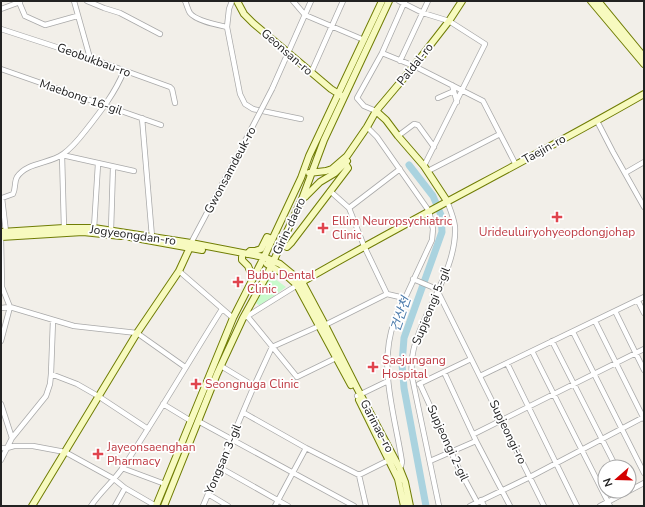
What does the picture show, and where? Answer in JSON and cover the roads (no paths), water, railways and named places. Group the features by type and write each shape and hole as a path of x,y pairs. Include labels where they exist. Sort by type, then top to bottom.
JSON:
{"street":[{"path":"74,1 90,58"},
{"path":"87,1 120,13 160,34"},
{"path":"184,1 190,13 195,17 203,21 227,27"},
{"path":"232,1 229,9 227,27 240,94 245,104 254,109 265,112 301,119"},
{"name":"Geonsan-ro","path":"236,1 244,14 253,23 311,73 342,96"},
{"path":"292,1 305,15 364,40"},
{"name":"Gwonsamdeuk-ro","path":"32,506 137,333 178,271 272,89 311,1"},
{"path":"311,73 343,1"},
{"name":"Girin-daero","path":"164,506 221,366 302,199 364,40 382,1"},
{"name":"Girin-daero","path":"66,452 114,479 125,488 156,506 233,318 263,260 301,178 309,156 342,96 390,1"},
{"path":"400,61 428,1"},
{"name":"Paldal-ro","path":"330,191 348,168 345,163 347,161 347,156 376,111 414,66 449,21 462,1"},
{"path":"591,1 644,64"},
{"path":"598,1 644,55"},
{"path":"1,9 20,2 25,16 45,26 77,16"},
{"path":"426,168 434,147 485,44 449,21 423,13 403,2 382,54 357,98 364,106 376,111 386,120 426,168 445,202"},
{"name":"Geobukbau-ro","path":"2,30 90,58 170,87 172,89 175,103"},
{"path":"382,54 414,66 483,101 516,165"},
{"name":"Maebong 16-gil","path":"1,69 161,125"},
{"path":"1,341 10,307 1,286 2,198 13,194 16,188 15,182 18,176 28,168 62,156 74,145 106,106 124,71"},
{"path":"452,85 457,102"},
{"path":"438,98 454,91"},
{"name":"Taejin-ro","path":"431,210 644,94"},
{"path":"142,118 152,237"},
{"path":"597,120 624,173 644,207"},
{"path":"398,136 414,124 418,125 434,147"},
{"path":"367,127 377,137 431,210 433,229 432,240 404,298 392,327 388,342 387,362 389,391 402,462 401,466 399,467"},
{"path":"426,168 500,134"},
{"path":"62,156 134,171"},
{"path":"62,156 64,228"},
{"name":"Girin-daero","path":"301,178 312,172 332,169 347,156"},
{"path":"624,173 644,162"},
{"path":"302,199 317,184 335,174 345,163"},
{"path":"94,228 98,164"},
{"path":"111,230 113,167"},
{"path":"349,208 400,169"},
{"path":"281,244 287,247 292,243 330,191 349,208 364,246 387,294"},
{"name":"Supjeongi 5-gil","path":"439,506 413,387 411,363 415,343 428,311 439,291 454,242 455,226 445,202"},
{"path":"339,357 297,378 245,317 299,283 431,210"},
{"name":"Jogyeongdan-ro","path":"2,235 64,228 94,228 152,237 191,246"},
{"name":"Jogyeongdan-ro","path":"2,235 83,232 118,235 191,246 263,260"},
{"path":"253,278 248,266 242,260 250,252 261,249 267,237 272,239"},
{"name":"Garinae-ro","path":"263,260 280,264 299,283 392,458 399,467 405,482 410,506"},
{"path":"178,271 233,318"},
{"path":"414,280 439,291"},
{"name":"Supjeongi-ro","path":"439,291 544,506"},
{"path":"272,347 387,294 404,298"},
{"path":"480,376 644,298"},
{"path":"638,300 644,313"},
{"path":"1,308 10,307 74,326 137,333 185,367"},
{"path":"91,506 114,479 148,429 222,309"},
{"path":"615,312 644,370"},
{"path":"1,460 12,438 46,396 50,384 51,374 53,320"},
{"path":"470,506 530,477 644,418 595,321"},
{"path":"573,332 644,473"},
{"path":"552,341 612,459"},
{"name":"Yongsan 3-gil","path":"203,506 272,347"},
{"path":"474,434 644,349"},
{"path":"532,351 609,504 600,506"},
{"path":"413,387 472,359"},
{"path":"507,364 576,506"},
{"path":"221,366 254,386"},
{"path":"444,372 476,440 510,506"},
{"path":"51,374 76,384 98,396 148,429"},
{"name":"Garinae-ro","path":"359,395 388,381"},
{"name":"Supjeongi 2-gil","path":"420,384 451,452 479,501 484,506"},
{"path":"1,404 12,438"},
{"path":"163,404 191,421"},
{"name":"Yongsan 3-gil","path":"244,413 306,448 359,475"},
{"path":"198,420 320,487 346,504 354,506"},
{"path":"430,461 476,440"},
{"path":"1,448 33,446 66,452"},
{"path":"275,506 306,448"},
{"name":"Garinae-ro","path":"359,475 392,458"},
{"name":"Garinae-ro","path":"392,458 404,506"},
{"path":"220,467 288,506"},
{"path":"122,468 165,484"},
{"path":"359,475 366,506"},
{"path":"115,506 125,488"},
{"path":"208,494 228,506"}],"waterway":[{"name":"건산천","path":"409,165 433,196 441,215 442,232 404,338 402,364 404,388 426,506"}],"place":[{"name":"Urideuluiryohyeopdongjohap","path":"557,217"},
{"name":"Ellim Neuropsychiatric Clinic","path":"323,228"},
{"name":"Bubu Dental Clinic","path":"238,282"},
{"name":"Saejungang Hospital","path":"373,367"},
{"name":"Seongnuga Clinic","path":"196,384"},
{"name":"Jayeonsaenghan Pharmacy","path":"98,454"}]}
